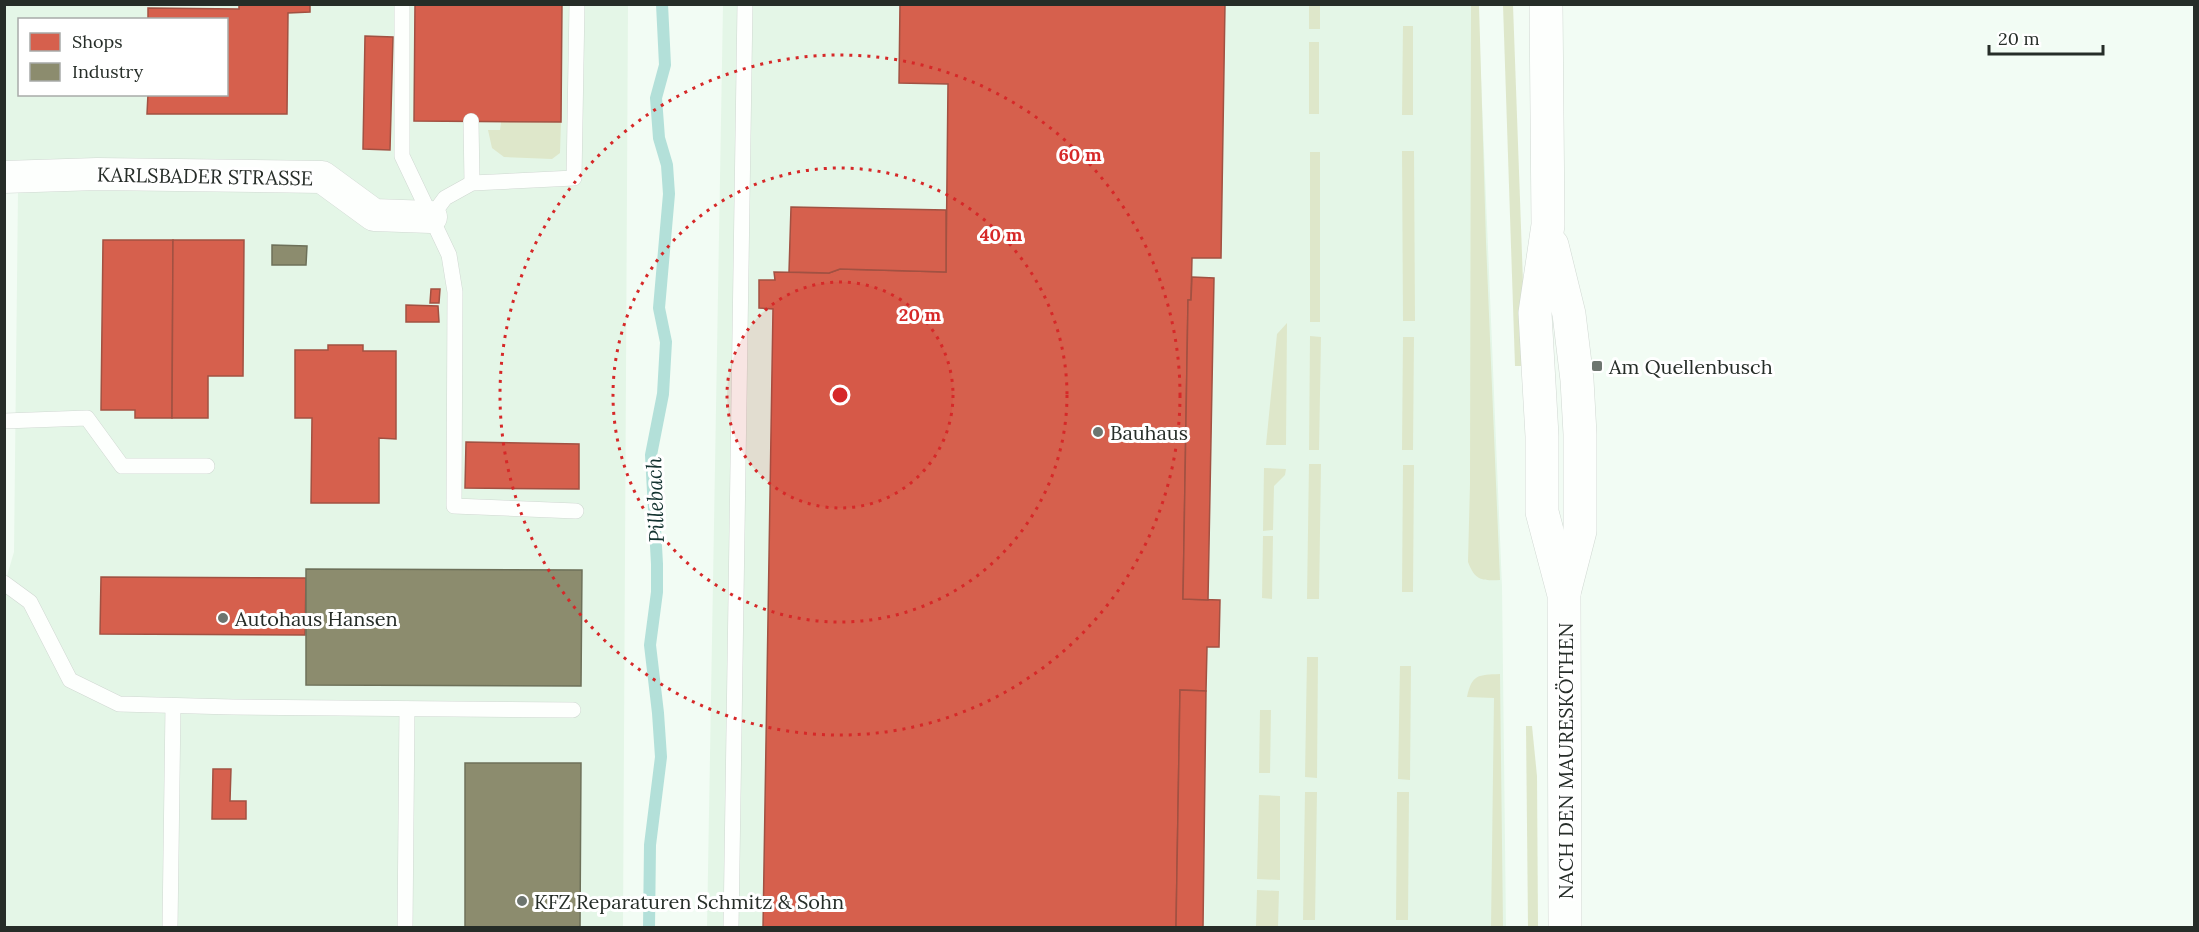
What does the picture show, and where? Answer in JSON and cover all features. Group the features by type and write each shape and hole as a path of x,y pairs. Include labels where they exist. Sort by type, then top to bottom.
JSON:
{"street":[{"name":"NACH DEN MAURESKÖTHEN","path":"1546,4 1548,225 1535,313 1542,436 1542,512 1564,595 1565,927"},
{"name":"KARLSBADER STRASSE","path":"4,177 97,174 322,177 374,215 431,217"}],"lane":[{"path":"402,4 402,156 449,255 455,292 454,507 576,511"},
{"path":"431,217 445,198 472,183 574,178 577,4"},
{"path":"731,927 745,4"},
{"path":"471,121 472,183"},
{"path":"4,421 87,418 122,466 207,466"},
{"path":"4,583 30,602 70,680 119,704 573,710"},
{"path":"170,927 173,706"},
{"path":"405,927 407,709"}],"shaded area":[{"path":"5,5 628,5 623,927 5,927 4,586 14,552 18,191 5,190"},
{"path":"723,5 1478,5 1502,587 1506,927 707,928"},
{"path":"1309,5 1320,5 1320,29 1309,29"},
{"path":"1471,5 1479,5 1500,580 1483,579 1476,576 1468,562"},
{"path":"1503,5 1513,5 1526,366 1515,366"},
{"path":"1403,26 1413,26 1413,115 1402,115"},
{"path":"1309,42 1319,42 1319,114 1309,114"},
{"path":"501,122 561,122 560,153 552,159 504,157 492,148 488,130 500,130"},
{"path":"1402,151 1414,151 1415,321 1403,321"},
{"path":"1310,152 1320,152 1320,322 1310,322"},
{"path":"1287,323 1286,445 1266,445 1277,334"},
{"path":"1310,336 1321,337 1319,450 1309,450"},
{"path":"1403,337 1414,337 1413,450 1402,450"},
{"path":"1309,464 1321,464 1319,599 1307,599"},
{"path":"1403,465 1414,465 1413,592 1402,592"},
{"path":"1264,468 1286,469 1285,475 1274,486 1273,530 1263,531"},
{"path":"1263,536 1273,536 1272,599 1262,598"},
{"path":"1307,657 1318,657 1317,778 1305,777"},
{"path":"1400,666 1411,666 1410,780 1398,779"},
{"path":"1500,674 1503,927 1491,928 1494,698 1467,697 1471,684 1477,677"},
{"path":"1260,710 1271,710 1270,773 1259,773"},
{"path":"1526,726 1532,726 1537,776 1538,927 1528,927"},
{"path":"1305,792 1317,792 1315,920 1303,920"},
{"path":"1397,792 1409,792 1408,920 1396,920"},
{"path":"1259,795 1280,796 1280,880 1257,879"},
{"path":"1257,890 1279,891 1278,927 1256,927"}],"building: Shops":[{"path":"239,4 310,4 310,12 288,13 287,114 147,114 148,96 228,96 228,18 148,18 148,8 239,9"},
{"path":"415,4 562,4 561,122 414,121"},
{"path":"900,4 1225,4 1221,258 1192,258 1191,300 1188,300 1183,599 1220,600 1219,647 1207,647 1206,691 1180,690 1176,928 763,928 773,309 759,308 759,280 775,280 774,272 829,273 840,269 946,272 948,84 899,83"},
{"path":"365,36 393,37 390,150 363,149"},
{"path":"791,207 946,210 946,272 840,269 829,273 789,272"},
{"path":"103,240 173,240 172,418 135,418 135,410 101,410"},
{"path":"173,240 244,240 243,376 208,376 208,418 172,418"},
{"path":"1192,277 1214,278 1208,600 1183,599 1188,300 1191,300"},
{"path":"431,289 440,289 439,303 430,303"},
{"path":"406,305 438,306 439,322 406,322"},
{"path":"328,345 363,345 363,351 396,351 396,439 379,438 379,503 311,503 312,418 295,418 295,350 328,350"},
{"path":"466,442 579,444 579,489 465,488"},
{"path":"101,577 306,578 305,635 100,634"},
{"path":"1180,690 1206,691 1203,928 1176,928"},
{"path":"213,769 231,769 230,801 246,801 246,819 212,819"}],"building: Industry":[{"path":"272,245 307,246 306,265 272,265"},
{"path":"306,569 582,570 581,686 306,685"},
{"path":"465,763 581,763 580,928 465,928"}],"waterway":[{"name":"Pillebach","path":"649,928 650,845 661,757 650,645 657,592 651,455 663,394 666,342 659,308 669,194 667,165 659,138 656,98 665,65 662,4"}],"place":[{"name":"Am Quellenbusch","path":"1597,366"},
{"name":"Bauhaus","path":"1098,432"},
{"name":"Autohaus Hansen","path":"223,618"},
{"name":"KFZ Reparaturen Schmitz & Sohn","path":"522,901"}]}
